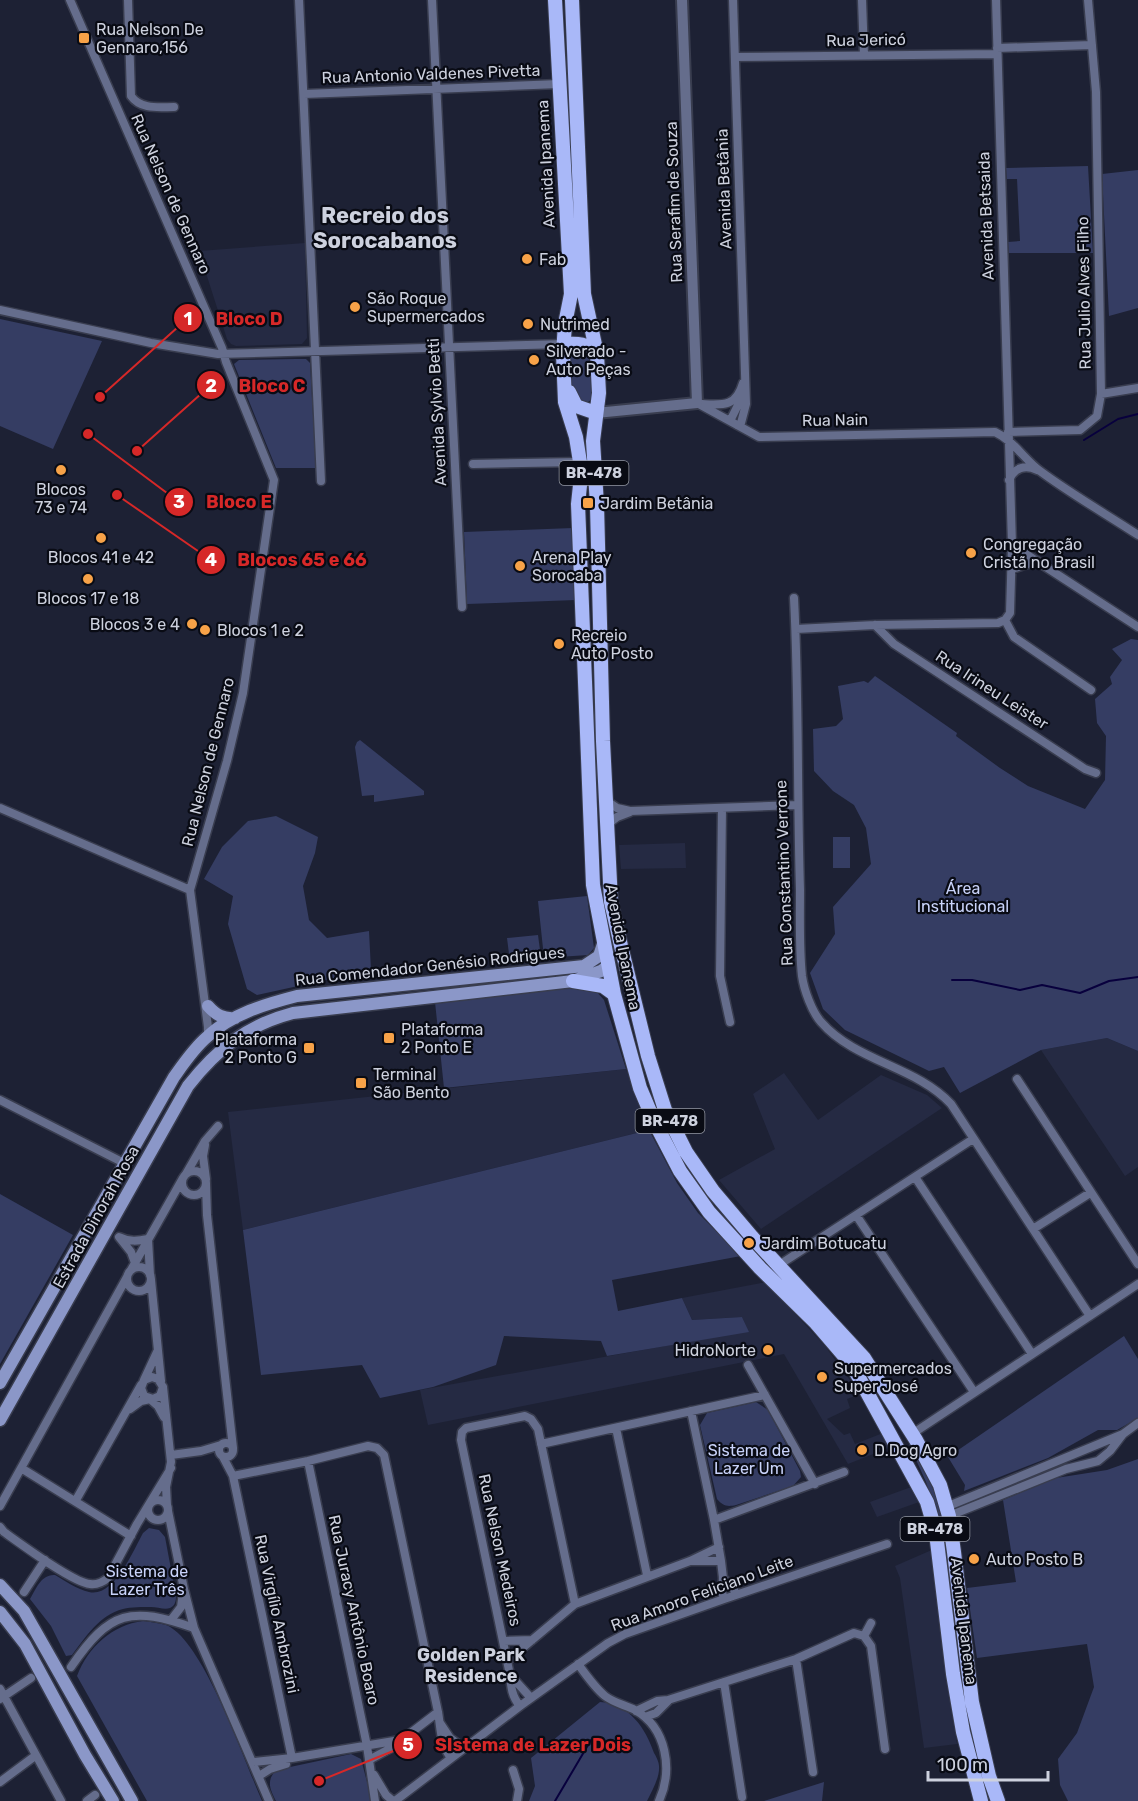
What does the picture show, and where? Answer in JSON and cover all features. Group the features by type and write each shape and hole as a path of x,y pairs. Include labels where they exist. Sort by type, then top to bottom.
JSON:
{"main road":[{"name":"Avenida Ipanema","path":"555,0 571,294 565,324 565,402 576,437 581,476 578,504 593,885 614,994 640,1088 680,1171 709,1212 827,1335 861,1379 927,1502 933,1519 953,1674 963,1732 981,1801"},
{"name":"Avenida Ipanema","path":"572,0 584,294 597,354 599,393 593,441 611,902 621,946 648,1056 665,1110 686,1152 712,1191 864,1358 912,1434 940,1485 948,1511 972,1702 989,1776 998,1801"},
{"path":"564,344 582,344 597,354"},
{"path":"564,363 572,401 581,409 596,413"},
{"name":"Rua Comendador Genésio Rodrigues","path":"212,1032 263,1005 297,996 584,966 599,956 604,941"},
{"path":"609,966 621,946"},
{"name":"Rua Comendador Genésio Rodrigues","path":"233,1040 249,1029 293,1013 573,981 609,966"},
{"path":"573,981 603,986 614,994"},
{"path":"206,1001 218,1016 227,1019 236,1018"},
{"path":"205,1064 216,1040 212,1032"},
{"name":"Estrada Dinorah Rosa","path":"0,1383 174,1077 212,1032"},
{"name":"Estrada Dinorah Rosa","path":"0,1420 188,1086 205,1064 233,1040"},
{"path":"779,1265 778,1279 789,1297"},
{"path":"861,1379 870,1386 898,1428 912,1434"},
{"path":"0,1585 24,1611 132,1801"},
{"path":"0,1612 25,1644 37,1676 113,1801"},
{"path":"37,1676 57,1668"}],"street":[{"name":"Rua Nelson de Gennaro","path":"70,0 224,354 274,480 243,693 227,761 190,890 212,1032"},
{"path":"128,0 131,96 144,106 174,107"},
{"path":"299,0 321,481"},
{"name":"Avenida Sylvio Betti","path":"432,0 462,607"},
{"name":"Rua Serafim de Souza","path":"682,0 697,404"},
{"name":"Avenida Betânia","path":"733,0 746,403 748,424 759,437"},
{"path":"862,0 864,55"},
{"name":"Avenida Betsaida","path":"996,0 1012,545 1011,613 1005,620"},
{"name":"Rua Julio Alves Filho","path":"1088,0 1096,92 1101,394 1097,416"},
{"name":"Rua Jericó","path":"735,57 997,51 1092,45"},
{"name":"Rua Antonio Valdenes Pivetta","path":"304,94 559,84"},
{"path":"0,310 151,343 224,354 564,344"},
{"path":"596,413 728,403 740,395 745,377"},
{"name":"Avenida Betânia","path":"745,377 743,396 734,423 741,423 746,403"},
{"path":"1101,394 1138,388"},
{"path":"697,404 759,437"},
{"path":"985,431 999,424 1007,414"},
{"name":"Rua Nain","path":"759,437 985,431 1008,436 1080,430 1097,416"},
{"path":"985,431 998,438 1012,468 1032,467 1040,471 1138,535"},
{"path":"1008,436 1023,456 1040,471"},
{"path":"473,464 580,462"},
{"path":"1009,481 1018,469"},
{"path":"1012,545 1138,627"},
{"path":"1012,569 1037,561"},
{"name":"Rua Constantino Verrone","path":"794,598 802,979 816,1014 829,1031 853,1048 940,1091 951,1104 1090,1316"},
{"path":"796,629 998,623 1005,620 1014,637 1090,690"},
{"name":"Rua Irineu Leister","path":"875,625 894,644 1085,769 1096,773"},
{"path":"606,801 630,812"},
{"path":"608,824 617,817 630,812 797,806"},
{"path":"0,808 190,890"},
{"path":"722,808 720,976 730,1022"},
{"path":"1017,1079 1138,1264"},
{"path":"0,1100 124,1163"},
{"path":"0,1506 148,1239 170,1205 205,1141 218,1126"},
{"path":"779,1265 973,1139"},
{"name":"Rua Virgílio Ambrozini","path":"205,1141 203,1156 207,1215 231,1423 233,1476 292,1758"},
{"path":"170,1205 183,1196 193,1196 202,1193 206,1182 200,1172 190,1172 182,1182 185,1191 193,1196"},
{"path":"915,1177 1032,1354"},
{"path":"1033,1229 1090,1192"},
{"name":"Rua Virgílio Ambrozini","path":"193,1196 200,1200 207,1215"},
{"path":"856,1215 974,1392"},
{"path":"148,1239 138,1241 119,1237 131,1252 131,1270 127,1281 155,1313"},
{"path":"148,1239 150,1278 171,1455 171,1468 166,1487 167,1508 184,1589 195,1628 269,1801"},
{"path":"111,1306 136,1290 148,1287 150,1278 148,1273 142,1268 131,1270"},
{"path":"912,1434 1138,1284"},
{"path":"76,1500 142,1382 158,1348"},
{"path":"748,1365 815,1484"},
{"path":"142,1382 152,1377 162,1384"},
{"path":"142,1382 142,1394 162,1411 167,1426"},
{"path":"125,1413 141,1401 158,1398 162,1393 162,1384"},
{"path":"575,1604 541,1444 765,1395"},
{"path":"691,1411 719,1547 724,1599"},
{"name":"Rua Nelson Medeiros","path":"520,1706 513,1694 504,1641 461,1440 462,1432 469,1426 520,1417 531,1419 538,1429 541,1444"},
{"name":"Rua Virgílio Ambrozini","path":"221,1444 231,1423"},
{"path":"948,1511 1123,1434 1138,1423"},
{"path":"616,1428 647,1575"},
{"path":"948,1511 1066,1469 1098,1461 1110,1451 1123,1434"},
{"path":"171,1455 201,1451 221,1444 229,1444 233,1450 230,1456 201,1451"},
{"path":"221,1444 219,1450 222,1456"},
{"path":"233,1476 368,1446 377,1448 384,1455 438,1712 441,1739 451,1758"},
{"name":"Rua Virgílio Ambrozini","path":"222,1456 233,1476"},
{"name":"Rua Juracy Antônio Boaro","path":"308,1461 367,1746 375,1801"},
{"path":"21,1468 132,1534"},
{"path":"0,1527 45,1560 80,1580 91,1584 101,1583 108,1578 171,1468"},
{"path":"714,1520 844,1472"},
{"path":"148,1506 156,1500 162,1501 167,1508"},
{"path":"148,1506 148,1515 167,1528 174,1540"},
{"path":"132,1534 147,1522 164,1519 167,1508"},
{"name":"Rua Amoro Feliciano Leite","path":"394,1801 578,1664 625,1634 887,1544"},
{"path":"507,1661 575,1604 647,1575 690,1561 719,1547"},
{"path":"24,1592 45,1560"},
{"path":"690,1561 721,1561"},
{"path":"723,1578 730,1584 735,1595"},
{"path":"171,1620 181,1607 184,1589"},
{"path":"71,1667 87,1645 111,1622 124,1617 143,1615 171,1620 195,1628"},
{"path":"864,1636 871,1623"},
{"path":"636,1711 657,1701 668,1700 796,1659 854,1634 864,1636 871,1646 885,1749"},
{"path":"504,1641 533,1640"},
{"path":"796,1659 813,1772"},
{"path":"578,1664 605,1696 649,1716 663,1746 667,1767 665,1789 659,1801"},
{"path":"510,1675 531,1698"},
{"path":"37,1676 1,1695 62,1801"},
{"path":"724,1682 742,1797"},
{"path":"649,1716 668,1700"},
{"path":"369,1763 438,1712"},
{"path":"440,1723 450,1738 464,1748"},
{"path":"253,1762 292,1758 400,1740"},
{"path":"0,1782 35,1756"},
{"path":"259,1776 277,1766 290,1763 292,1758"},
{"name":"Rua Juracy Antônio Boaro","path":"369,1763 379,1785 394,1801"},
{"path":"513,1770 519,1789 517,1801"},
{"path":"87,1801 96,1795"}],"shaded area":[{"path":"305,243 307,338 302,344 236,346 231,344 227,339 199,251"},
{"path":"685,843 686,868 621,869 619,845"},
{"path":"1107,1038 1138,1051 1138,1167 1125,1176 1041,1050"},
{"path":"626,1069 649,1130 243,1230 228,1112"},
{"path":"784,1073 818,1120 881,1075 927,1095 942,1108 761,1229 719,1180 775,1149 753,1094"},
{"path":"766,1282 825,1346 860,1394 847,1399 850,1408 827,1419 844,1435 850,1433 855,1444 883,1433 891,1447 848,1464 784,1354 428,1425 420,1390 748,1331 742,1317 692,1320 682,1298"},
{"path":"914,1486 922,1501 877,1517 870,1502"},
{"path":"934,1549 957,1744 924,1748 900,1578 895,1566"}],"green space":[{"path":"1088,166 1093,253 1009,253 1008,242 1020,241 1017,179 1007,179 1006,168"},
{"path":"1138,170 1138,308 1109,316 1102,174"},
{"path":"0,319 102,341 53,449 0,426"},
{"path":"579,349 593,358 592,399 581,403 571,392 568,359 572,352"},
{"path":"306,359 310,363 316,468 276,468 234,364 239,360"},
{"name":"Arena Play Sorocaba","path":"573,528 576,600 467,604 464,532"},
{"name":"Área Institucional","path":"1131,639 1138,640 1138,1051 1107,1038 1041,1050 960,1093 944,1067 929,1071 845,1030 823,1009 810,973 835,934 833,907 871,864 866,828 854,805 833,791 814,771 813,729 836,726 843,719 838,686 864,681 868,683 875,676 1028,786 1085,809 1105,780 1106,736 1097,723 1095,699 1112,684 1110,677 1122,660 1112,649"},
{"path":"360,740 424,791 424,795 374,802 374,795 362,796 355,747"},
{"path":"276,816 318,837 315,853 303,886 309,920 327,938 369,931 371,970 257,995 247,989 228,924 233,896 204,879 222,847 248,821"},
{"path":"833,837 850,837 850,868 833,868"},
{"path":"587,896 594,948 588,955 544,958 538,901"},
{"path":"538,935 540,950 509,954 507,938"},
{"path":"576,987 596,991 604,1000 626,1069 444,1088 435,1002"},
{"path":"649,1130 677,1183 698,1213 741,1256 612,1280 618,1311 682,1298 692,1320 742,1317 749,1332 607,1356 601,1341 504,1336 496,1365 433,1387 380,1398 362,1365 261,1375 243,1230"},
{"path":"0,1194 73,1235 0,1364"},
{"path":"1124,1336 1138,1359 1138,1418 1117,1430 1098,1430 1048,1458 964,1491 965,1485 948,1457"},
{"name":"Sistema de Lazer Um","path":"756,1402 768,1410 801,1477 793,1486 736,1505 725,1505 717,1499 700,1425 707,1413"},
{"path":"909,1444 926,1472 940,1507 954,1590 948,1591 935,1510 926,1482"},
{"path":"1138,1459 1138,1801 1068,1801 1060,1785 1058,1759 1077,1733 1094,1687 1087,1644 977,1658 967,1588 1016,1582 1003,1500 1056,1478 1107,1470"},
{"name":"Sistema de Lazer Três","path":"149,1528 159,1530 165,1537 176,1596 174,1605 168,1609 133,1607 114,1612 100,1621 72,1655 66,1656 51,1626 30,1599 37,1587 46,1577 55,1575 89,1592 98,1592 107,1588 122,1571 143,1533"},
{"path":"143,1621 166,1625 180,1635 194,1653 222,1704 262,1801 147,1801 77,1676 88,1656 103,1639 121,1627"},
{"path":"600,1702 610,1703 628,1712 641,1727 651,1744 659,1770 647,1801 529,1801 535,1786 531,1758"},
{"path":"351,1754 361,1759 372,1801 276,1801 270,1785 276,1770"},
{"path":"824,1782 822,1801 764,1801"}],"waterway":[{"path":"1084,440 1118,419 1138,414"},
{"path":"952,980 972,980 1020,990 1042,985 1080,993 1109,981 1138,977"},
{"path":"555,1801 591,1740"}],"place":[{"name":"Rua Nelson De Gennaro,156","path":"84,38"},
{"name":"Fab","path":"527,259"},
{"name":"São Roque Supermercados","path":"355,307"},
{"name":"Nutrimed","path":"528,324"},
{"name":"Silverado - Auto Peças","path":"534,360"},
{"name":"Bloco D","path":"100,397"},
{"name":"Bloco E","path":"88,434"},
{"name":"Bloco C","path":"137,451"},
{"name":"Blocos 73 e 74","path":"61,470"},
{"name":"Blocos 65 e 66","path":"117,495"},
{"name":"Jardim Betânia","path":"588,503"},
{"name":"Blocos 41 e 42","path":"101,538"},
{"name":"Congregação Cristã no Brasil","path":"971,553"},
{"name":"Arena Play Sorocaba","path":"520,566"},
{"name":"Blocos 17 e 18","path":"88,579"},
{"name":"Blocos 3 e 4","path":"192,624"},
{"name":"Blocos 1 e 2","path":"205,630"},
{"name":"Recreio Auto Posto","path":"559,644"},
{"name":"Plataforma 2 Ponto E","path":"389,1038"},
{"name":"Plataforma 2 Ponto G","path":"309,1048"},
{"name":"Terminal São Bento","path":"361,1083"},
{"name":"Jardim Botucatu","path":"749,1243"},
{"name":"HidroNorte","path":"768,1350"},
{"name":"Supermercados Super José","path":"822,1377"},
{"name":"D.Dog Agro","path":"862,1450"},
{"name":"Auto Posto B","path":"974,1559"},
{"name":"SIstema de Lazer Dois","path":"319,1781"}],"district":[{"name":"Recreio dos Sorocabanos","path":"385,228"},
{"name":"Golden Park Residence","path":"471,1665"}]}
